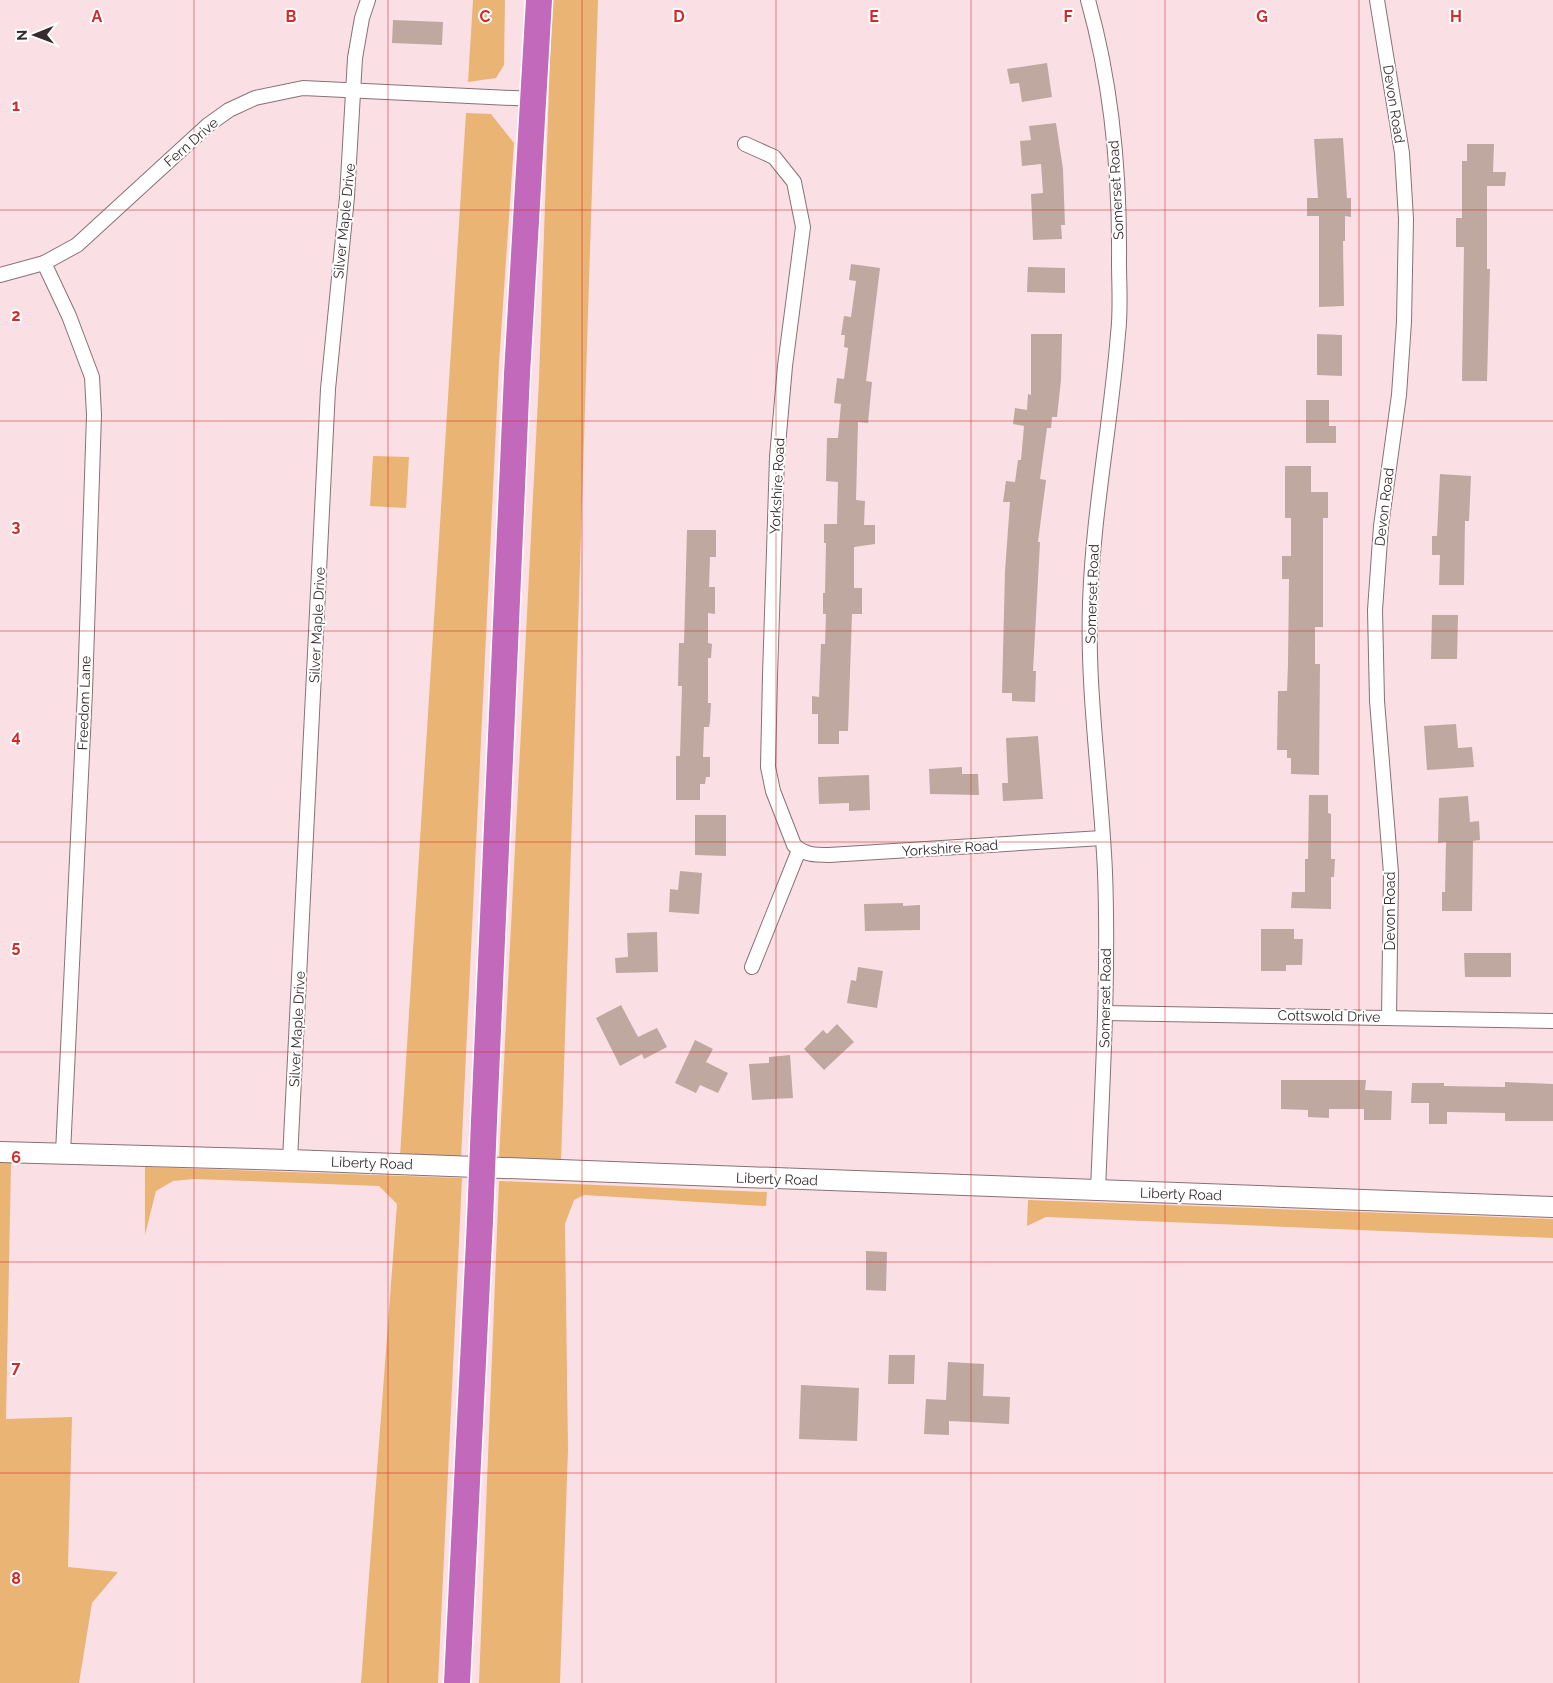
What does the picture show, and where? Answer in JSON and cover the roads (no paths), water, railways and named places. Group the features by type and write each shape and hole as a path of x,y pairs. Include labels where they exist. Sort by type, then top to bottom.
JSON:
{"highway":[{"path":"457,1683 480,1221 516,384 538,0"}],"street":[{"name":"Silver Maple Drive","path":"290,1160 328,389 348,187 355,58 362,18 368,0"},
{"name":"Somerset Road","path":"1088,0 1096,30 1110,108 1120,208 1119,329 1112,399 1096,511 1090,602 1091,692 1102,838 1105,1013 1098,1191"},
{"name":"Devon Road","path":"1377,0 1402,153 1406,219 1404,322 1398,395 1381,526 1376,610 1377,701 1391,873 1389,1017"},
{"name":"Fern Drive","path":"0,275 44,263 77,245 208,125 229,110 254,98 303,88 533,99"},
{"name":"Yorkshire Road","path":"745,144 774,157 794,182 803,227 785,366 777,457 768,767 773,791 794,845 799,850 812,855 829,855 1102,838"},
{"name":"Freedom Lane","path":"44,263 69,316 92,377 94,415 85,691 63,1153"},
{"path":"752,967 799,850"},
{"name":"Cottswold Drive","path":"1105,1013 1553,1021"},
{"name":"Liberty Road","path":"0,1152 290,1160 1553,1207"}]}
